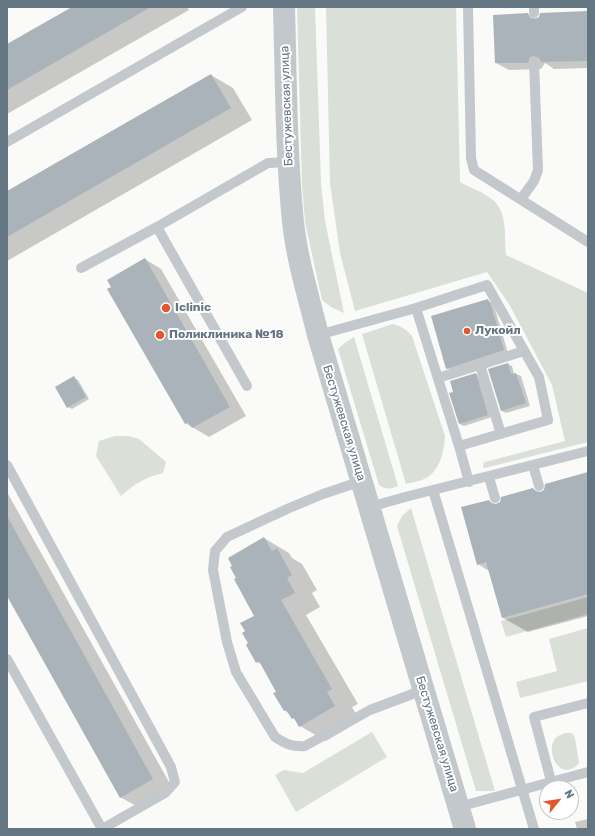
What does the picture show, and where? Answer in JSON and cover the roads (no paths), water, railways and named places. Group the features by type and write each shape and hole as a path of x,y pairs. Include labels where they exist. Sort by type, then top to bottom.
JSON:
{"street":[{"name":"Бестужевская улица","path":"284,7 289,162 293,224 300,261 318,335 465,829"}],"lane":[{"path":"7,142 242,7"},
{"path":"468,7 471,158 474,170 588,242"},
{"path":"521,199 534,181 538,170 534,62"},
{"path":"82,268 268,163 289,162"},
{"path":"157,227 247,386"},
{"path":"318,335 416,308 487,285 539,377 548,420 460,446"},
{"path":"416,308 460,446 469,482"},
{"path":"438,378 524,351"},
{"path":"480,365 501,434"},
{"path":"370,507 588,451"},
{"path":"7,465 171,767 175,782 165,793 102,829 7,659"},
{"path":"534,465 539,486"},
{"path":"489,477 494,498"},
{"path":"362,481 301,503 227,537 215,551 213,570 227,642 236,672 275,737 284,743 295,747 305,746 370,710 423,690"},
{"path":"434,490 534,829"},
{"path":"551,780 534,717 588,703"},
{"path":"555,780 588,772"},
{"path":"458,807 539,784"}],"place":[{"name":"Iclinic","path":"166,308"},
{"name":"Лукойл","path":"467,331"},
{"name":"Поликлиника №18","path":"160,335"}]}
